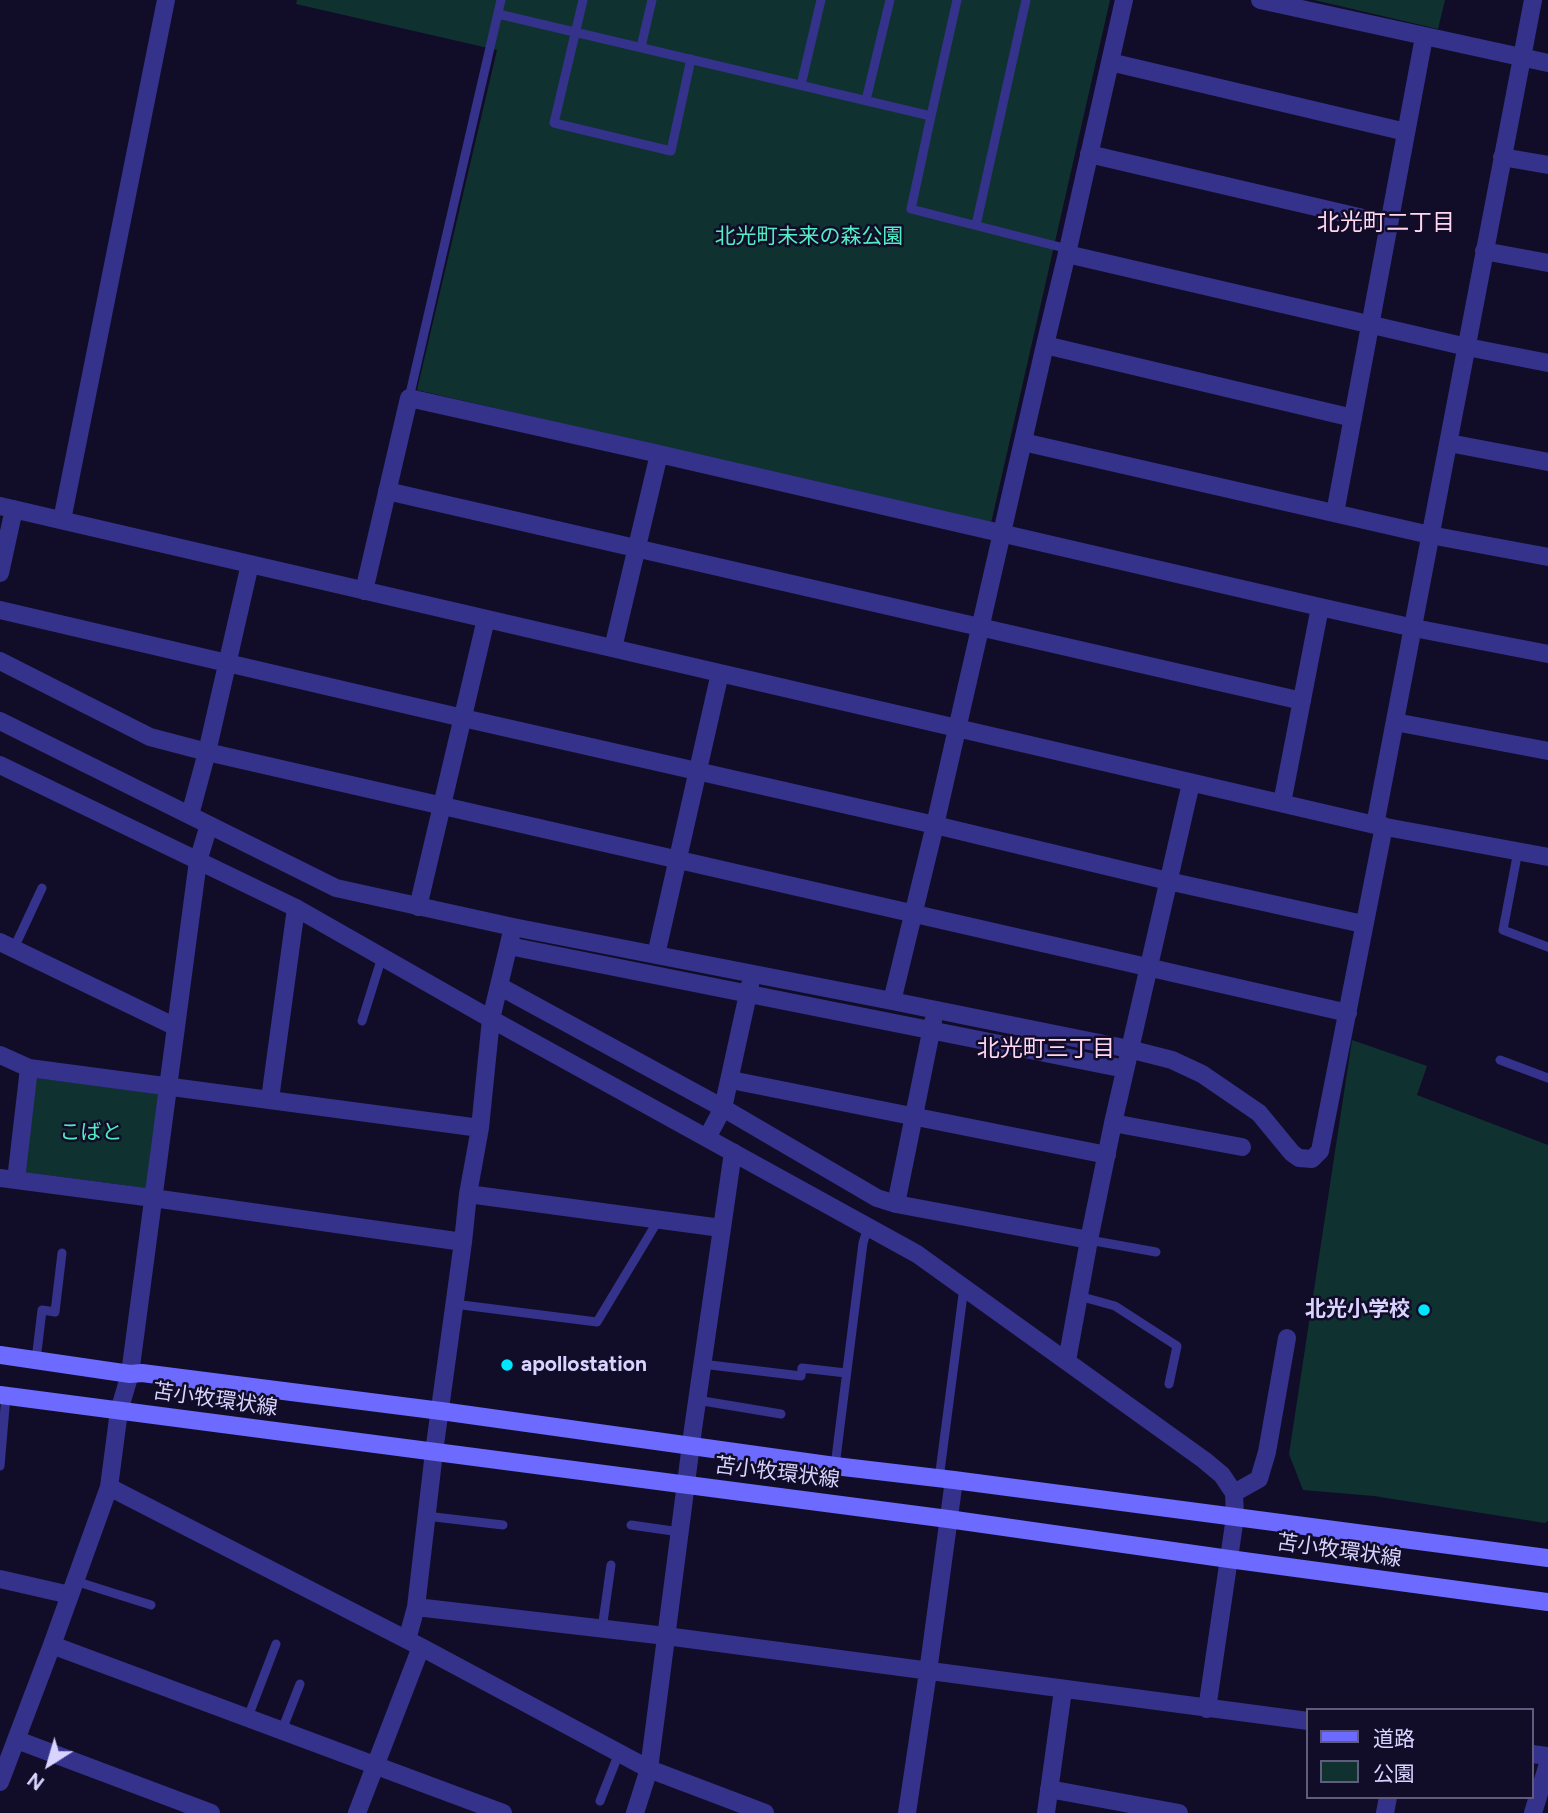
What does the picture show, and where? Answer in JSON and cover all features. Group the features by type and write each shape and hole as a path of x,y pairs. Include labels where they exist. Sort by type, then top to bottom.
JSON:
{"main road":[{"name":"苫小牧環状線","path":"0,1355 1548,1558"},
{"name":"苫小牧環状線","path":"3,1396 687,1484 1548,1602"}],"street":[{"path":"62,520 166,0"},
{"path":"892,1001 915,914 1124,0"},
{"path":"1260,0 1548,63"},
{"path":"0,720 336,888 513,927 892,1001 1172,1060 1202,1074 1259,1114 1299,1158 1312,1159 1320,1151 1348,1013 1395,722 1533,0"},
{"path":"1335,513 1424,37"},
{"path":"1110,62 1406,132"},
{"path":"1089,154 1389,224"},
{"path":"1502,157 1548,165"},
{"path":"1068,251 1467,347 1548,363"},
{"path":"1484,251 1548,263"},
{"path":"1045,345 1353,418"},
{"path":"364,591 409,398 1320,607 1548,654"},
{"path":"1023,442 1430,535 1548,557"},
{"path":"1449,443 1548,461"},
{"path":"613,648 659,454"},
{"path":"387,491 1302,701"},
{"path":"0,573 7,508 1380,826 1548,856"},
{"path":"190,815 250,564"},
{"path":"1282,803 1320,607"},
{"path":"0,610 1363,924"},
{"path":"418,907 485,619"},
{"path":"0,661 150,737 207,752 1348,1013"},
{"path":"656,955 720,673"},
{"path":"1395,722 1548,751"},
{"path":"0,765 296,908 917,1254 1204,1460 1222,1475 1234,1493 1235,1517 1207,1709"},
{"path":"1067,1362 1113,1123 1191,783"},
{"path":"0,1782 109,1487 119,1411 130,1374 198,861 209,825"},
{"path":"270,1099 296,908"},
{"path":"357,1813 376,1765 414,1644 426,1516 468,1194 480,1128 491,1019 513,927"},
{"path":"7,945 176,1027"},
{"path":"509,946 1125,1069"},
{"path":"707,1138 723,1108 731,1080 752,974"},
{"path":"499,986 723,1108 877,1198 896,1204 1089,1240"},
{"path":"896,1204 935,1011"},
{"path":"0,1055 29,1068 480,1128"},
{"path":"29,1068 8,1179 463,1242"},
{"path":"731,1080 1107,1155"},
{"path":"1113,1123 1242,1147"},
{"path":"635,1813 649,1769 697,1400 733,1152"},
{"path":"468,1194 721,1228"},
{"path":"866,1226 877,1198"},
{"path":"1234,1493 1259,1479 1267,1452 1287,1338"},
{"path":"907,1813 929,1672 948,1519 946,1479"},
{"path":"109,1487 649,1769 754,1811"},
{"path":"0,1579 72,1588"},
{"path":"416,1607 666,1636 1306,1721"},
{"path":"52,1644 503,1813"},
{"path":"1046,1813 1063,1690"},
{"path":"17,1740 211,1813"},
{"path":"1533,1813 1548,1764"},
{"path":"1049,1788 1180,1813"}],"lane":[{"path":"409,398 501,0"},
{"path":"583,0 554,123 671,151 691,59"},
{"path":"641,47 652,0"},
{"path":"801,85 821,0"},
{"path":"866,100 890,0"},
{"path":"957,0 911,209 1068,251"},
{"path":"976,225 1026,0"},
{"path":"498,14 931,116"},
{"path":"1518,851 1503,930 1548,947"},
{"path":"7,945 42,888"},
{"path":"362,1021 382,957"},
{"path":"1500,1060 1548,1077"},
{"path":"454,1304 597,1322 659,1219"},
{"path":"835,1466 866,1226"},
{"path":"1089,1240 1156,1252"},
{"path":"36,1360 42,1310 55,1312 62,1253"},
{"path":"946,1479 964,1287"},
{"path":"1079,1296 1115,1306 1177,1346 1169,1384"},
{"path":"702,1364 801,1376 802,1368 846,1373"},
{"path":"0,1466 3,1396"},
{"path":"697,1400 781,1414"},
{"path":"426,1516 503,1525"},
{"path":"631,1525 680,1532"},
{"path":"602,1629 611,1565"},
{"path":"72,1588 151,1605"},
{"path":"248,1717 276,1644"},
{"path":"282,1730 300,1684"},
{"path":"600,1801 619,1753"}],"green space":[{"name":"北光町未来の森公園","path":"297,0 1110,0 991,523 417,390 497,50 296,4"},
{"path":"1314,0 1445,0 1438,29"},
{"name":"北光小学校","path":"1352,1040 1427,1066 1417,1095 1548,1145 1548,1521 1545,1523 1374,1496 1303,1490 1289,1454"},
{"name":"こばと","path":"36,1078 159,1094 146,1188 23,1172"}],"place":[{"name":"北光小学校","path":"1424,1310"},
{"name":"apollostation","path":"507,1365"}],"district":[{"name":"北光町二丁目","path":"1386,223"},
{"name":"北光町三丁目","path":"1046,1049"}]}
